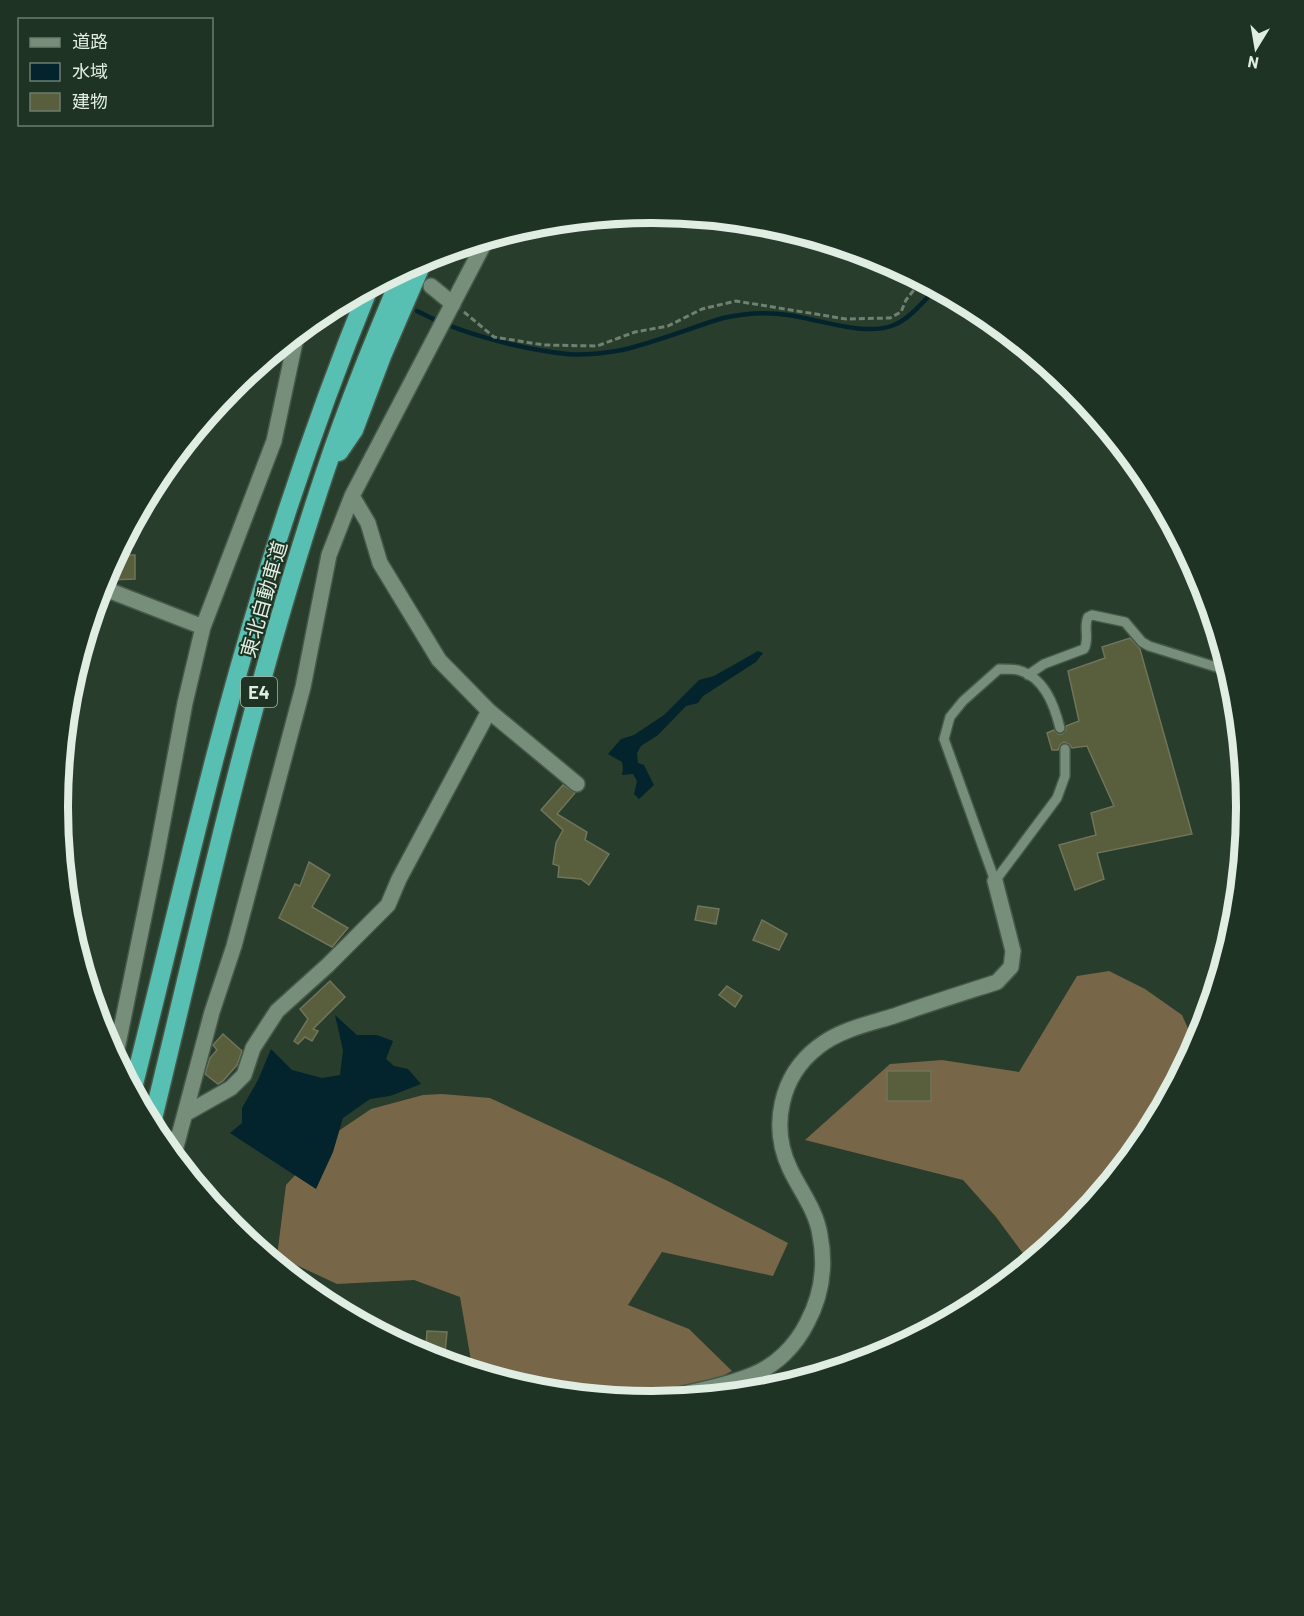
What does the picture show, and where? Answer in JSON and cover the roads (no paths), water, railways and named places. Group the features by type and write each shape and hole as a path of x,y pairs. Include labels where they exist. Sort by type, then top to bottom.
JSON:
{"highway":[{"path":"324,474 354,430 386,345 418,273"},
{"name":"東北自動車道","path":"154,1114 239,765 263,677 324,474 399,281"},
{"name":"東北自動車道","path":"135,1080 215,757 239,671 285,518 322,411 365,299"}],"street":[{"path":"176,1147 212,1012 237,935 303,687 329,555 352,496 481,249"},
{"path":"431,286 453,304"},
{"path":"118,1045 185,703 203,627 274,441 294,345"},
{"path":"352,496 368,524 380,563 439,660 489,711 577,784"},
{"path":"110,591 203,627"},
{"path":"185,1114 231,1088 244,1075 253,1048 277,1011 328,965 388,905 399,879 489,711"},
{"path":"690,1391 753,1375 782,1357 803,1332 815,1309 821,1289 824,1261 820,1233 810,1203 790,1169 780,1140 779,1114 785,1091 799,1066 818,1046 849,1030 998,982 1011,967 1013,951 995,881"}],"lane":[{"path":"1028,675 1044,664 1084,650 1087,643 1086,621 1088,616 1092,615 1125,622 1142,642 1149,646 1219,667"},
{"path":"995,881 944,739 950,717 963,701 999,669 1018,670 1047,689 1060,728"},
{"path":"995,881 1057,798 1065,776 1065,749"}],"water":[{"path":"758,651 763,653 756,662 703,696 698,703 686,706 658,735 641,746 637,753 638,763 644,765 654,785 639,799 634,794 637,781 633,774 622,775 622,762 608,754 621,739 634,735 664,715 699,680 714,676"},
{"path":"335,1015 357,1035 377,1035 393,1041 386,1059 394,1066 408,1069 421,1084 390,1096 370,1099 343,1118 333,1152 316,1189 230,1133 242,1123 242,1108 258,1080 271,1049 292,1070 322,1078 340,1075 343,1050"}],"waterway":[{"path":"417,311 470,333 510,344 574,355 622,350 737,315 779,314 852,328 881,328 894,325 906,318 930,295"}]}
